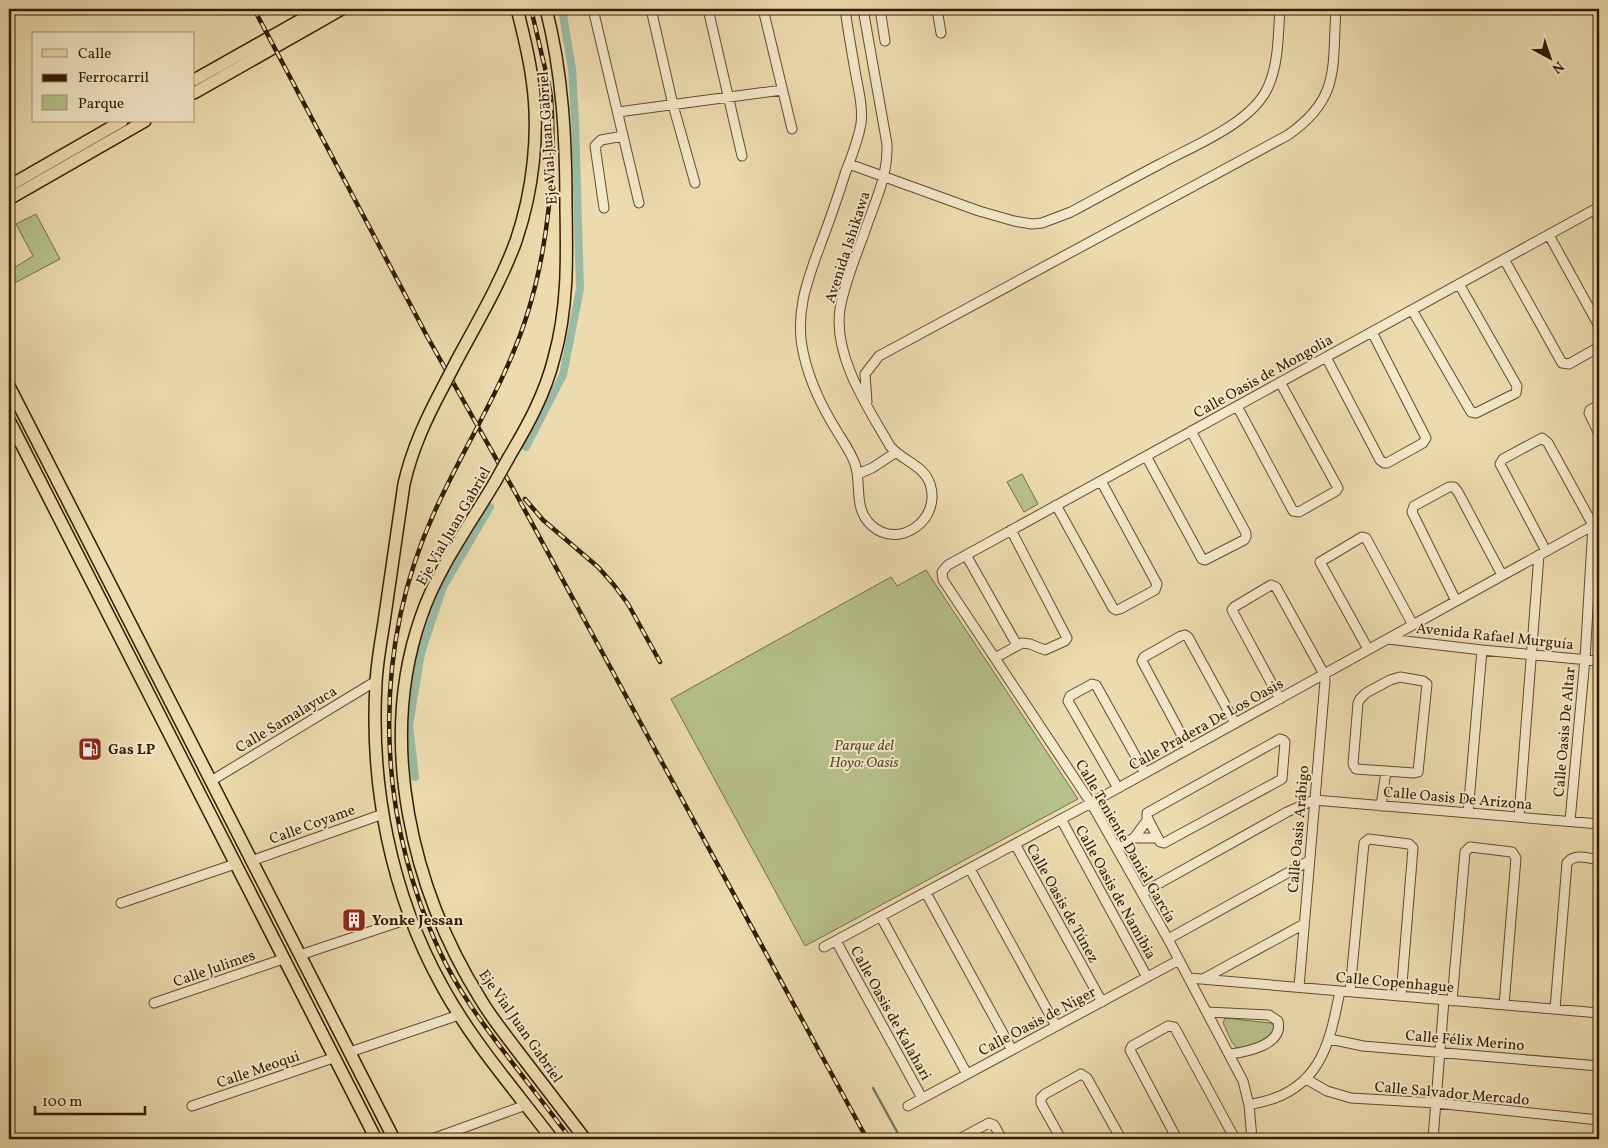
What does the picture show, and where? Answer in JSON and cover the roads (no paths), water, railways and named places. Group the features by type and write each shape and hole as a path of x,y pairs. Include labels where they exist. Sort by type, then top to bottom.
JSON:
{"main road":[{"path":"195,79 320,9"},
{"path":"195,92 342,9"},
{"name":"Eje Vial Juan Gabriel","path":"517,9 530,65 534,99 534,137 528,193 522,222 510,257 420,433 407,470 376,681 376,750 383,814 397,877 411,918 432,967 459,1015 552,1139"},
{"name":"Eje Vial Juan Gabriel","path":"546,9 556,57 564,119 567,284 561,329 550,373 532,417 434,586 415,636 407,671 401,739 405,787 423,872 435,910 454,953 482,1002 585,1139"},
{"path":"10,187 120,122"},
{"path":"9,199 143,122"},
{"path":"9,386 394,1139"},
{"path":"9,420 376,1139"},
{"path":"160,715 173,708"}],"street":[{"path":"593,9 639,202"},
{"path":"651,9 673,105 695,183"},
{"path":"708,9 742,156"},
{"path":"763,9 792,129"},
{"name":"Avenida Ishikawa","path":"845,9 862,112 858,136 849,164 805,289 800,316 800,337 813,386 855,463 858,474 860,506 866,520 884,533 898,535 910,532 925,518 930,509 932,491 930,483 922,471 890,446 844,356 839,326 840,310 845,289 885,176 887,165 887,144 863,9"},
{"path":"880,9 885,41"},
{"path":"937,9 941,33"},
{"path":"849,164 980,211 1014,221 1037,223 1062,216 1216,134 1249,112 1260,101 1268,89 1273,76 1280,9"},
{"path":"867,404 866,374 879,356 1288,135 1300,126 1321,104 1328,92 1332,78 1336,9"},
{"path":"618,112 782,90"},
{"path":"604,208 595,146 601,140 623,136"},
{"path":"1597,208 1599,219"},
{"name":"Calle Oasis de Mongolia","path":"942,572 948,565 966,554 1597,208"},
{"path":"1549,235 1599,326"},
{"path":"1504,260 1562,363 1569,364 1599,347"},
{"path":"1412,310 1471,412 1476,413 1516,393 1517,386 1459,284"},
{"path":"1326,357 1380,460 1387,463 1423,443 1426,438 1372,332"},
{"path":"1237,406 1293,511 1298,512 1307,508 1338,488 1280,382"},
{"path":"1599,405 1590,410 1589,413 1599,434"},
{"path":"1146,456 1202,559 1205,560 1244,540 1246,534 1191,431"},
{"path":"1519,817 1532,655 1543,553 1500,464 1503,459 1539,438 1544,439 1596,523"},
{"path":"858,474 872,468 896,452"},
{"path":"1056,505 1114,609 1120,609 1157,588 1157,584 1101,481"},
{"path":"1456,601 1412,512 1414,506 1449,487 1454,487 1502,575"},
{"name":"Calle Pradera De Los Oasis","path":"824,948 1235,724 1596,523"},
{"name":"Calle Oasis De Altar","path":"1570,821 1596,523"},
{"path":"995,658 1017,645 1026,643 1047,649 1065,641 1067,636 1011,530"},
{"path":"1368,650 1320,562 1361,538 1366,538 1414,625"},
{"path":"966,554 1017,645"},
{"name":"Calle Teniente Daniel García","path":"942,572 943,580 1090,803 1168,939 1243,1081 1249,1105 1252,1139"},
{"path":"1280,699 1232,610 1270,585 1276,587 1324,674"},
{"path":"1189,749 1142,661 1181,636 1185,635 1188,637 1235,724"},
{"name":"Avenida Rafael Murguía","path":"1388,639 1599,661"},
{"path":"1468,813 1482,650"},
{"name":"Calle Oasis Arábigo","path":"1299,987 1325,689 1324,674"},
{"path":"1395,678 1423,681 1427,684 1418,772 1386,771 1358,769 1354,766 1358,703 1366,693 1395,678"},
{"name":"Calle Samalayuca","path":"211,781 376,681"},
{"path":"1118,788 1068,702 1070,696 1092,684 1096,685 1145,773"},
{"path":"1280,740 1284,740 1283,776 1281,780 1164,843 1161,843 1148,819 1147,813 1280,740"},
{"path":"1381,806 1386,771"},
{"path":"1142,893 1287,812 1314,800"},
{"name":"Calle Oasis De Arizona","path":"1314,800 1599,824"},
{"name":"Calle Coyame","path":"251,860 383,814"},
{"name":"Calle Oasis de Namibia","path":"1061,819 1147,977"},
{"path":"1117,848 1134,838 1148,819"},
{"path":"1134,838 1158,838"},
{"path":"1350,991 1364,843 1368,839 1411,846 1412,848 1401,996"},
{"name":"Calle Oasis de Túnez","path":"1015,844 1102,1002"},
{"path":"1433,1139 1441,1051 1465,852 1470,847 1512,852 1516,858 1504,1005"},
{"path":"1555,1009 1567,864 1570,858 1575,857 1599,860"},
{"path":"1168,939 1309,861"},
{"path":"121,903 234,864"},
{"path":"970,868 1056,1026"},
{"path":"926,893 1012,1050"},
{"path":"881,917 967,1074"},
{"path":"300,955 411,918"},
{"path":"1203,979 1304,924"},
{"name":"Calle Oasis de Kalahari","path":"836,941 922,1098"},
{"name":"Calle Julimes","path":"154,1003 283,959"},
{"name":"Calle Oasis de Niger","path":"908,1106 1179,960"},
{"name":"Calle Copenhague","path":"1189,978 1599,1013"},
{"path":"1249,1105 1284,1094 1306,1079 1322,1058 1330,1039 1340,990"},
{"path":"1207,1012 1269,1015 1278,1021 1279,1027 1276,1034 1267,1044 1252,1051 1230,1054"},
{"path":"350,1052 459,1015"},
{"path":"1177,1139 1130,1050 1132,1046 1168,1026 1172,1026 1176,1030 1235,1139"},
{"name":"Calle Félix Merino","path":"1330,1039 1363,1046 1441,1051 1599,1066"},
{"name":"Calle Meoqui","path":"192,1106 333,1058"},
{"path":"1061,1139 1041,1103 1041,1098 1081,1074 1087,1078 1120,1139"},
{"name":"Calle Salvador Mercado","path":"1306,1079 1327,1091 1351,1098 1436,1103 1599,1120"},
{"path":"432,1139 526,1105"},
{"path":"959,1139 989,1123 994,1125 1002,1139"}],"waterway":[{"path":"526,447 563,375 580,289 572,69 562,9"},
{"path":"415,777 409,725 421,653 443,587 490,507"},
{"path":"873,1088 901,1139"}],"railway":[{"path":"254,9 428,338 516,494 867,1139"},
{"path":"531,9 550,90 552,124 549,208 540,263 527,315 518,341 496,391 434,513 414,566 399,621 391,676 389,732 393,788 403,843 418,897 439,950 479,1018 571,1139"},
{"path":"525,499 543,520 598,567 614,585 628,604 660,662"}],"place":[{"name":"Gas LP","path":"90,749"},
{"name":"Yonke Jessan","path":"354,920"}],"park label":[{"name":"Parque del Hoyo: Oasis","path":"864,754"}]}
